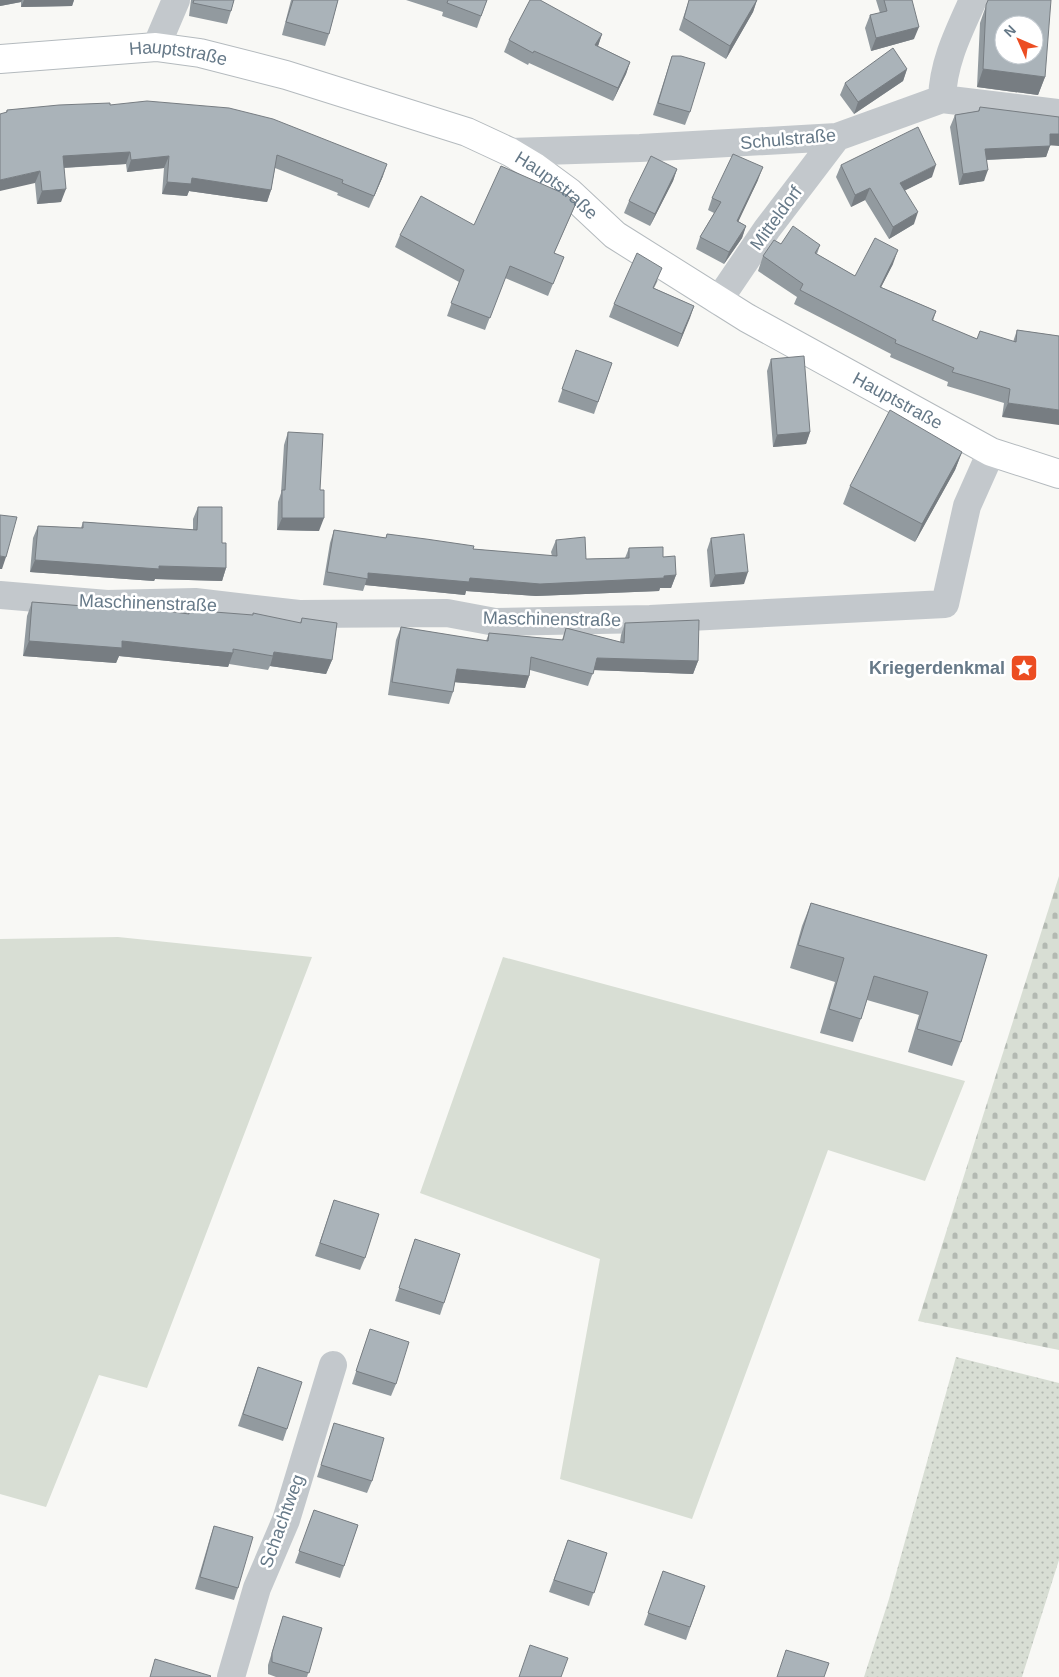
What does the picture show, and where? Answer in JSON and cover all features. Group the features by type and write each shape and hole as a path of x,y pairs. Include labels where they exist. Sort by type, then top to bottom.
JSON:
{"main road":[{"name":"Hauptstraße","path":"0,59 156,47 200,53 294,78 467,132 510,152 569,192 614,235 718,301 865,385 991,452 1059,474"}],"street":[{"path":"156,47 176,0"},
{"path":"942,99 945,68 953,44 973,0"},
{"name":"Schulstraße","path":"510,152 640,148 837,137 942,99 1059,112"},
{"name":"Mitteldorf","path":"718,301 766,229 837,137"},
{"name":"Maschinenstraße","path":"0,595 107,604 195,602 299,614 447,613 496,622 650,619 945,604 966,506 991,452"},
{"name":"Schachtweg","path":"231,1677 257,1588 286,1520 334,1365"}],"green space":[{"path":"1059,876 1059,1350 918,1321"},
{"path":"118,937 312,957 147,1388 99,1375 46,1507 0,1494 0,939"},
{"path":"503,957 965,1081 925,1181 828,1150 692,1519 560,1479 600,1259 420,1193"},
{"path":"956,1357 1059,1383 1059,1560 1022,1677 864,1677 889,1599"}],"building":[{"path":"194,0 234,0 231,11 193,3"},
{"path":"293,0 338,0 329,34 286,22"},
{"path":"448,0 487,0 481,16 447,3"},
{"path":"530,0 540,0 602,34 595,45 630,62 618,88 534,51 533,53 509,40"},
{"path":"689,0 757,0 730,46 684,18"},
{"path":"884,0 912,0 919,27 876,38 870,15 887,11"},
{"path":"988,0 1051,0 1045,77 983,69 986,5"},
{"path":"893,48 907,69 858,102 845,83"},
{"path":"672,56 681,56 705,63 690,112 658,103"},
{"path":"147,101 229,108 273,119 387,164 374,196 342,183 343,180 277,155 271,190 192,178 191,184 167,182 169,156 131,160 130,152 63,156 66,189 42,191 40,171 0,180 0,114 7,112 7,110 59,105 110,103 110,105"},
{"path":"980,107 1059,117 1059,134 1050,134 1050,146 985,149 988,170 963,174 955,115 979,111"},
{"path":"918,127 936,165 900,183 918,212 893,227 870,188 855,195 841,165"},
{"path":"733,154 763,167 737,221 746,226 729,252 700,237 721,202 712,198"},
{"path":"651,156 677,169 655,214 629,201"},
{"path":"501,166 567,195 576,203 554,253 564,257 553,284 510,266 490,318 451,303 464,270 400,235 421,196 474,225"},
{"path":"793,226 820,245 815,253 855,276 875,238 898,250 880,287 936,311 932,320 977,339 980,331 1016,342 1017,330 1059,336 1059,410 1008,403 1010,389 952,372 954,368 895,343 896,340 800,290 803,284 763,256 774,240 781,244"},
{"path":"637,253 662,268 653,288 694,306 682,334 614,304"},
{"path":"576,350 612,363 598,402 562,389"},
{"path":"804,356 810,432 777,435 771,359"},
{"path":"890,410 962,452 922,524 850,486"},
{"path":"288,432 323,434 320,490 324,490 324,518 282,518 282,490 285,490"},
{"path":"198,507 222,507 222,543 226,543 226,568 159,566 159,569 35,560 38,526 83,528 83,522 197,530"},
{"path":"0,515 17,517 6,557 0,556"},
{"path":"334,530 386,538 387,534 426,539 474,546 473,549 557,556 556,540 585,537 586,559 629,558 629,548 663,547 663,557 675,556 676,575 664,576 664,578 540,584 470,578 469,582 368,573 368,579 327,572"},
{"path":"744,534 748,572 715,575 711,538"},
{"path":"32,602 136,610 137,607 189,614 189,610 253,615 253,613 301,623 302,618 337,623 332,660 274,652 273,656 233,649 233,653 122,641 122,648 29,641"},
{"path":"699,620 698,661 597,658 593,674 531,657 529,676 457,669 453,692 392,682 401,627 488,641 489,633 563,640 566,628 624,643 625,623"},
{"path":"811,903 987,955 961,1042 917,1029 928,992 874,976 861,1019 829,1009 844,958 798,945"},
{"path":"334,1200 379,1214 365,1258 320,1243"},
{"path":"415,1239 460,1254 444,1303 399,1288"},
{"path":"370,1329 409,1342 396,1384 356,1371"},
{"path":"258,1367 302,1382 287,1429 243,1414"},
{"path":"334,1423 384,1438 372,1481 321,1465"},
{"path":"314,1510 358,1525 344,1566 299,1551"},
{"path":"214,1526 253,1537 238,1588 200,1577"},
{"path":"568,1540 607,1553 594,1593 554,1580"},
{"path":"663,1571 705,1586 690,1627 648,1613"},
{"path":"283,1616 322,1628 309,1673 272,1662 272,1653"},
{"path":"530,1645 568,1658 561,1677 519,1677"},
{"path":"786,1650 829,1663 824,1677 777,1677"},
{"path":"155,1659 211,1676 150,1677"}],"place":[{"name":"Kriegerdenkmal","path":"1024,668"}]}
